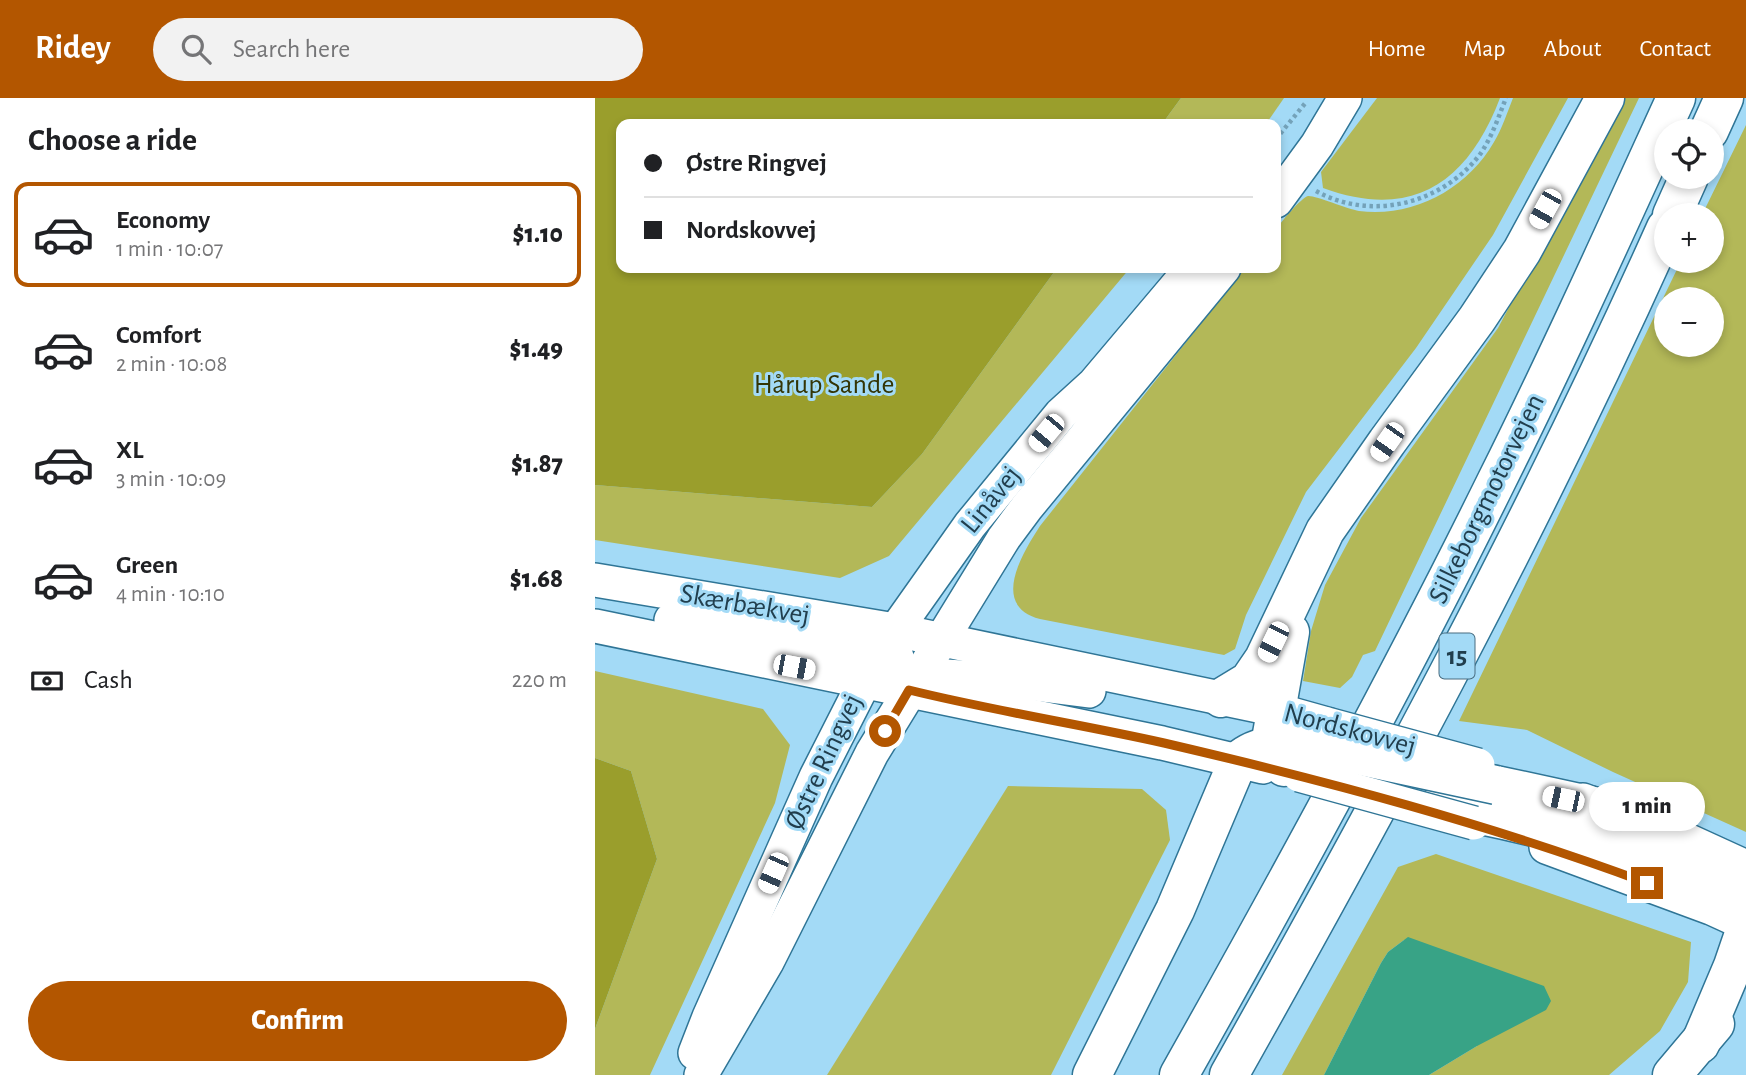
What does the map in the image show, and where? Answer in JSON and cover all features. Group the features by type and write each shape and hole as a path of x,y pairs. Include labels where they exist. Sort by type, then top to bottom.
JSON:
{"highway":[{"path":"1221,698 1249,681 1257,670 1325,531 1470,330 1522,251 1605,98"},
{"name":"Silkeborgmotorvejen","path":"1179,1075 1399,674 1590,287 1676,98"},
{"path":"1714,119 1724,98"},
{"name":"Silkeborgmotorvejen","path":"1229,1075 1327,901 1534,507 1654,255"},
{"path":"1297,746 1298,589"},
{"path":"1092,1075 1175,910 1238,761 1248,752 1297,746 1487,798 1584,839 1741,875"},
{"path":"1386,799 1487,798 1608,809"},
{"path":"1700,1044 1733,966 1746,926"},
{"path":"1672,1075 1700,1044 1746,984"}],"street":[{"path":"1281,163 1335,98"},
{"path":"1281,194 1317,145 1345,98"},
{"name":"Linåvej","path":"900,663 970,525 1061,414 1094,384 1188,273"},
{"name":"Linåvej","path":"900,663 1220,273"},
{"name":"Skærbækvej","path":"595,580 849,624 900,663"},
{"path":"595,611 629,614 900,663 958,702 1238,761"},
{"name":"Skærbækvej","path":"595,626 900,663"},
{"name":"Nordskovvej","path":"900,663 1111,694 1221,698 1386,799"},
{"name":"Østre Ringvej","path":"701,1075 767,962 872,753 900,663"},
{"name":"Østre Ringvej","path":"687,1075 709,1017 793,827 900,663"},
{"path":"1487,798 1577,857 1711,908 1746,926"},
{"path":"1608,809 1674,834 1741,875"}],"path":[{"path":"1281,133 1310,98"},
{"path":"1311,188 1343,202 1385,206 1411,203 1435,192 1459,177 1478,157 1492,133 1506,98"}],"shaded area":[{"path":"1181,98 1284,98 1269,119 1166,119"},
{"path":"1377,98 1500,98 1487,127 1471,152 1454,172 1433,187 1410,196 1384,200 1355,197 1323,188 1321,172"},
{"path":"1513,98 1568,98 1493,235 1416,348 1306,492 1246,615 1235,649 1224,655 1040,619 1025,612 1016,603 1014,578 1025,551 1040,526 1241,273 1281,273 1281,224 1296,206 1308,196 1359,211 1399,210 1418,205 1437,197 1469,174 1483,159 1499,132"},
{"path":"1620,98 1639,98 1375,651 1363,655 1352,677 1340,688 1303,681 1311,631 1325,585 1361,518 1498,328"},
{"path":"1746,125 1746,832 1527,730 1459,721 1654,317 1654,357 1724,357 1724,287 1668,287 1675,273 1724,273 1724,203 1708,203 1715,189 1724,189 1724,170"},
{"path":"1053,273 1126,273 889,556 840,578 595,540 595,485 872,507 922,454"},
{"path":"595,671 763,709 790,745 775,803 650,1075 595,1075 595,1029 657,859 631,771 595,758"},
{"path":"1008,786 1142,789 1166,810 1170,840 1051,1075 827,1075"},
{"path":"1436,854 1691,942 1688,982 1660,1031 1609,1075 1429,1075 1477,1046 1404,940 1388,952 1381,963 1324,1075 1282,1075 1398,867"},
{"path":"1408,937 1544,986 1551,1001 1546,1010 1429,1075 1324,1075 1381,963 1388,952"}],"green space":[{"name":"Hårup Sande","path":"595,98 1181,98 1166,119 616,119 616,273 1053,273 922,454 872,507 595,485"},
{"path":"595,758 631,771 657,859 595,1029"}],"route":[{"path":"885,731 909,690 1299,775 1474,823 1647,883"}]}
